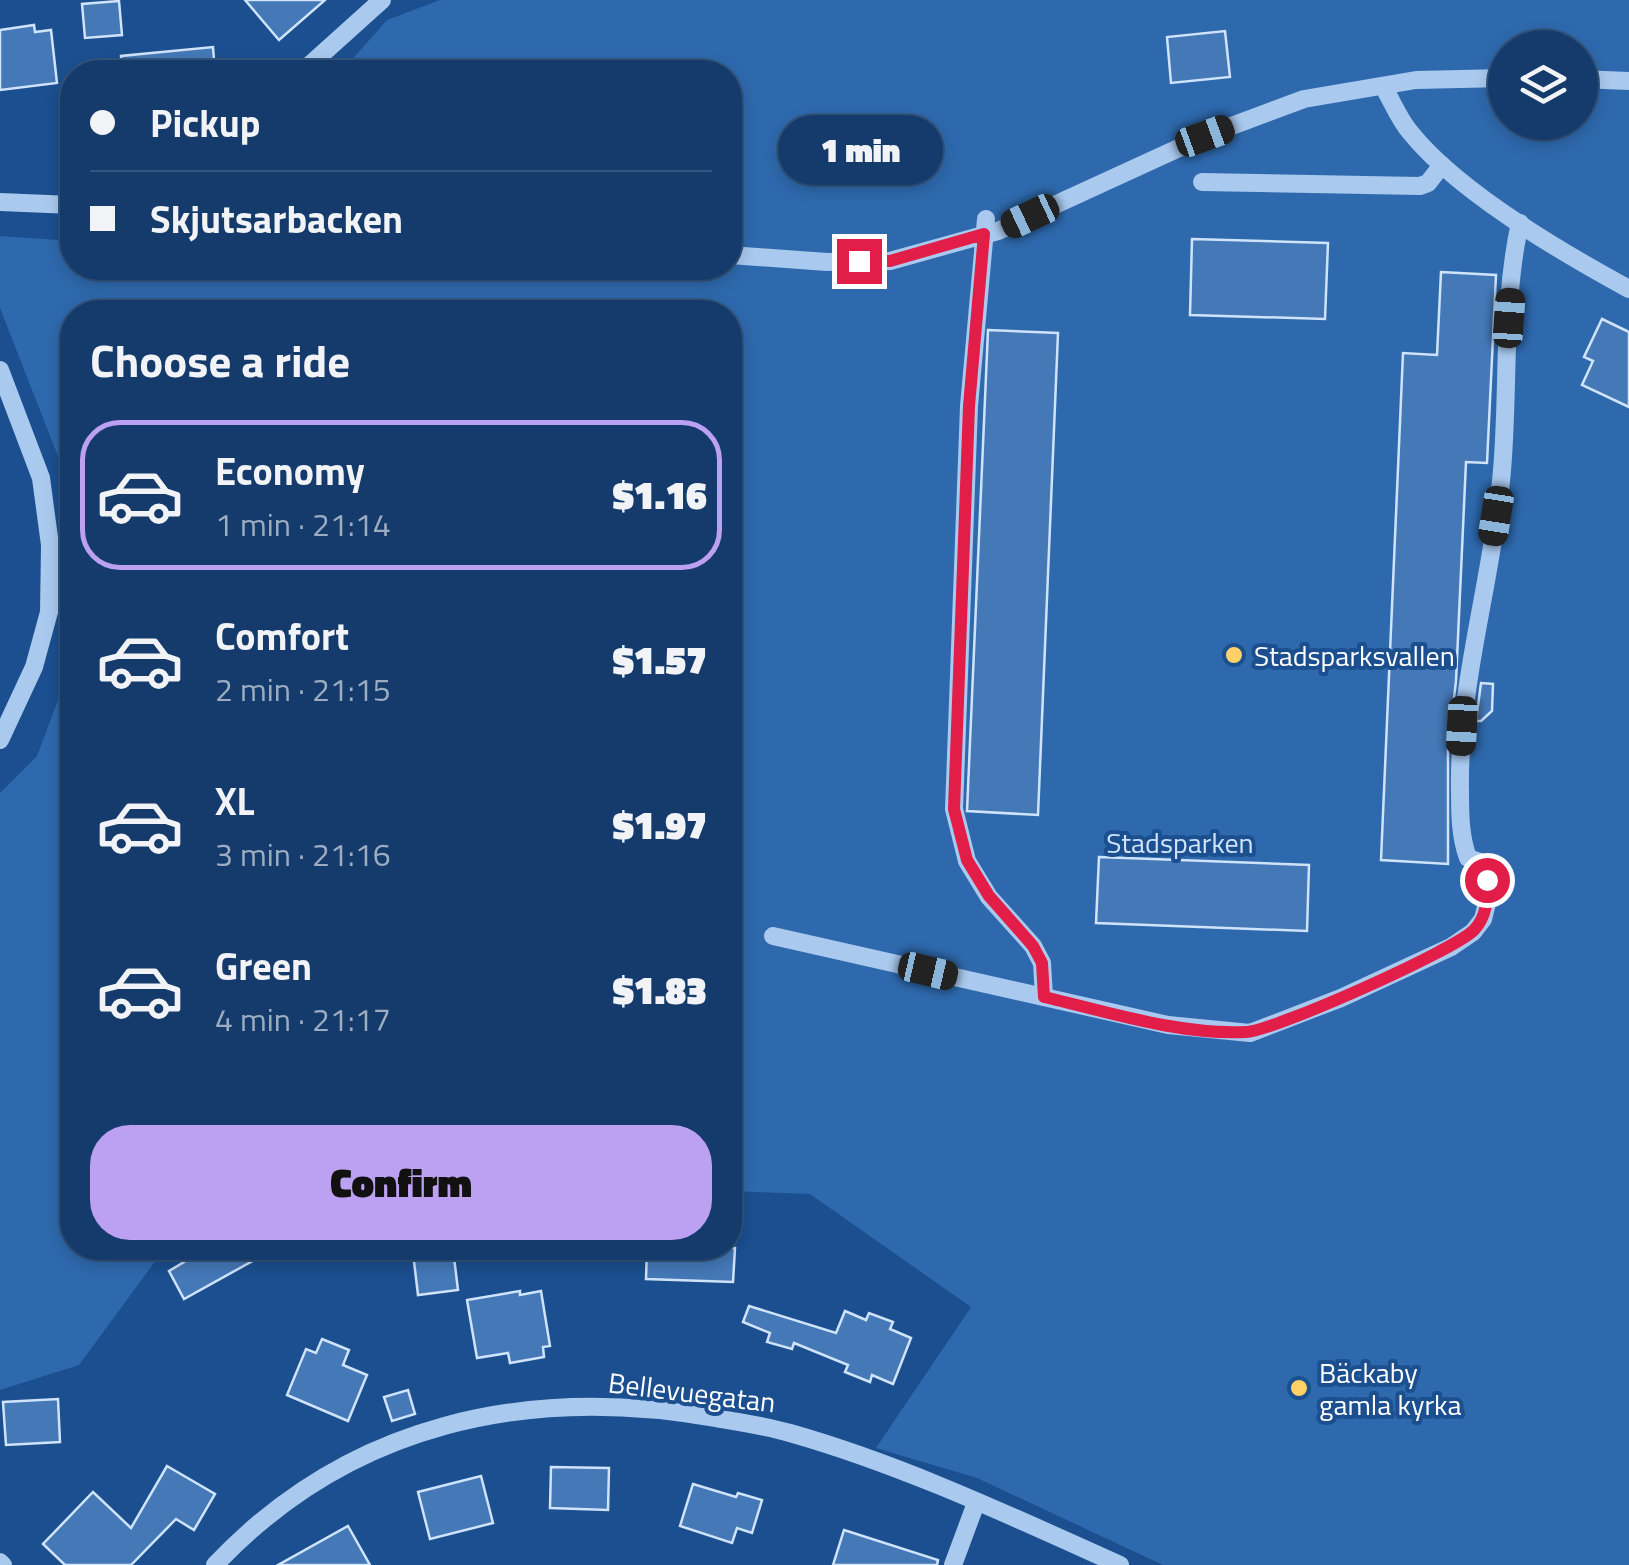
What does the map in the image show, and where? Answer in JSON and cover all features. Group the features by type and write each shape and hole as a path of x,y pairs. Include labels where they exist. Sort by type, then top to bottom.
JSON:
{"street":[{"path":"315,60 382,0"},
{"path":"742,256 827,262 890,261 1069,200 1205,136 1304,99 1416,80 1488,78"},
{"path":"1598,80 1629,81"},
{"path":"1609,80 1629,92"},
{"path":"1383,86 1408,129 1442,165 1520,224 1629,290"},
{"path":"1202,182 1420,186 1442,165"},
{"path":"0,202 60,204"},
{"path":"773,936 1168,1025 1250,1032 1340,998 1451,947 1473,932 1483,918 1487,880 1480,862 1468,858 1463,844 1460,756 1501,482 1514,249 1520,224"},
{"path":"985,227 969,406 954,809 967,860 989,896 1033,946 1042,963 1044,997"},
{"path":"0,370 41,478 50,546 49,612 34,666 0,740"},
{"name":"Bellevuegatan","path":"215,1565 245,1534 292,1497 352,1460 405,1436 449,1423 540,1408 628,1406 684,1412 787,1432 879,1462 1120,1565"},
{"path":"952,1565 976,1503"}],"green space":[{"name":"Stadsparken","path":"440,0 1629,0 1629,1565 1163,1565 977,1478 876,1448 971,1307 810,1194 742,1191 742,300 60,300 60,461 0,308 0,236 60,240 60,280 742,280 742,60 352,60 387,20"},
{"path":"60,695 60,1260 156,1260 79,1365 0,1390 0,793 37,756"}],"building":[{"path":"245,0 325,0 279,40"},
{"path":"119,1 122,35 85,38 82,4"},
{"path":"34,25 35,32 51,30 57,83 0,90 0,30"},
{"path":"1225,31 1230,77 1171,83 1167,37"},
{"path":"213,47 214,60 121,60 121,56"},
{"path":"1192,239 1328,243 1325,319 1190,315"},
{"path":"1441,272 1496,275 1487,463 1466,462 1456,681 1448,751 1448,864 1381,860 1403,353 1437,355"},
{"path":"1602,319 1629,332 1629,407 1582,385 1593,361 1584,357"},
{"path":"988,330 1058,333 1038,815 967,811"},
{"path":"1481,683 1493,684 1492,711 1476,721"},
{"path":"1099,857 1309,865 1307,931 1096,923"},
{"path":"254,1260 184,1299 169,1271 184,1262"},
{"path":"414,1260 454,1260 458,1290 418,1295"},
{"path":"647,1260 734,1260 733,1282 646,1279"},
{"path":"520,1291 520,1295 541,1291 550,1346 543,1347 544,1357 510,1363 508,1353 477,1358 467,1300"},
{"path":"749,1306 836,1333 845,1311 866,1320 869,1313 893,1322 890,1329 911,1338 893,1384 872,1375 870,1382 845,1372 848,1365 794,1343 792,1349 767,1342 770,1333 743,1322"},
{"path":"322,1339 349,1350 343,1365 367,1375 348,1421 287,1395 306,1349 316,1353"},
{"path":"408,1390 415,1414 392,1421 384,1397"},
{"path":"58,1399 60,1442 6,1445 3,1402"},
{"path":"167,1466 215,1494 194,1530 176,1519 131,1565 65,1565 43,1544 93,1492 131,1528"},
{"path":"551,1467 609,1468 608,1510 550,1508"},
{"path":"481,1476 493,1523 430,1539 418,1492"},
{"path":"693,1484 762,1500 752,1533 737,1528 732,1543 680,1526"},
{"path":"348,1526 370,1565 278,1565"},
{"path":"844,1530 938,1560 937,1565 833,1565"}],"place":[{"name":"Stadsparksvallen","path":"1234,655"},
{"name":"Bäckaby gamla kyrka","path":"1299,1388"}],"route":[{"path":"859,261 890,261 984,234 969,406 954,809 967,860 989,896 1033,946 1042,963 1044,997 1168,1025 1250,1032 1340,998 1451,947 1473,932 1483,918 1487,880"}]}
